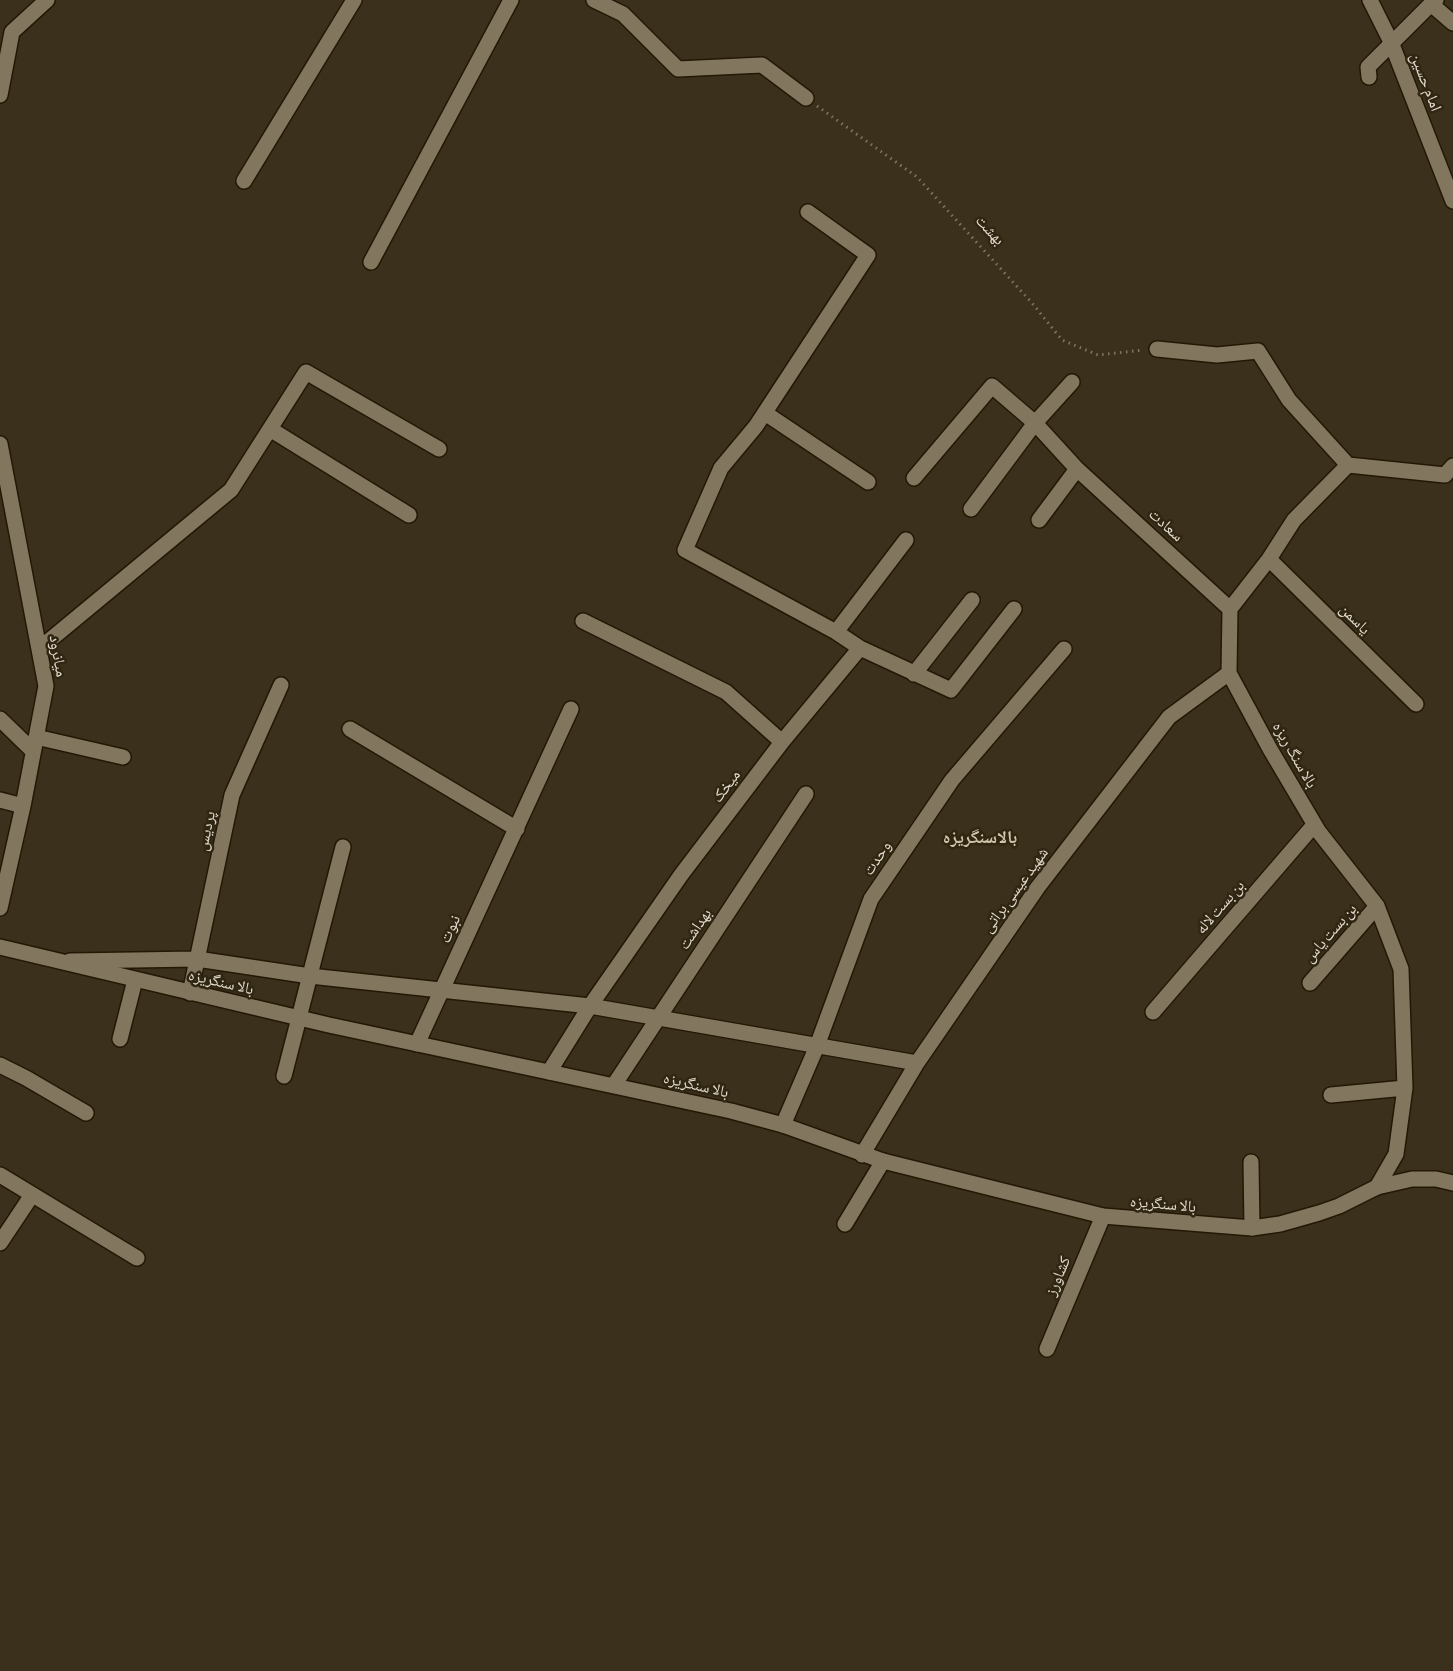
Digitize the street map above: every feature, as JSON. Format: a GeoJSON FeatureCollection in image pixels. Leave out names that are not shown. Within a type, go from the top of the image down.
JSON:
{"type":"FeatureCollection","features":[{"type":"Feature","properties":{"kind":"street"},"geometry":{"type":"LineString","coordinates":[[0,95],[12,32],[47,0]]}},
{"type":"Feature","properties":{"kind":"street"},"geometry":{"type":"LineString","coordinates":[[244,181],[354,0]]}},
{"type":"Feature","properties":{"kind":"street"},"geometry":{"type":"LineString","coordinates":[[371,262],[512,0]]}},
{"type":"Feature","properties":{"kind":"street"},"geometry":{"type":"LineString","coordinates":[[594,0],[623,14],[678,69],[762,64],[806,98]]}},
{"type":"Feature","properties":{"kind":"street","name":"امام حسین"},"geometry":{"type":"LineString","coordinates":[[1370,0],[1391,42],[1453,201]]}},
{"type":"Feature","properties":{"kind":"street"},"geometry":{"type":"LineString","coordinates":[[1369,77],[1367,68],[1434,2],[1453,23]]}},
{"type":"Feature","properties":{"kind":"street"},"geometry":{"type":"LineString","coordinates":[[808,212],[868,255],[765,413],[721,468],[685,550],[836,632],[860,648],[951,690],[1014,609]]}},
{"type":"Feature","properties":{"kind":"street"},"geometry":{"type":"LineString","coordinates":[[1157,349],[1217,355],[1258,351],[1289,400],[1348,465],[1445,475],[1453,466]]}},
{"type":"Feature","properties":{"kind":"street"},"geometry":{"type":"LineString","coordinates":[[39,649],[231,490],[306,372],[439,449]]}},
{"type":"Feature","properties":{"kind":"street"},"geometry":{"type":"LineString","coordinates":[[971,509],[1035,423],[1072,382]]}},
{"type":"Feature","properties":{"kind":"street","name":"سعادت"},"geometry":{"type":"LineString","coordinates":[[914,478],[992,386],[1035,423],[1077,469],[1230,609]]}},
{"type":"Feature","properties":{"kind":"street"},"geometry":{"type":"LineString","coordinates":[[765,413],[868,482]]}},
{"type":"Feature","properties":{"kind":"street"},"geometry":{"type":"LineString","coordinates":[[270,429],[409,515]]}},
{"type":"Feature","properties":{"kind":"street","name":"میانرود"},"geometry":{"type":"LineString","coordinates":[[0,444],[6,506],[46,686],[23,806],[0,908]]}},
{"type":"Feature","properties":{"kind":"street"},"geometry":{"type":"LineString","coordinates":[[1230,609],[1269,559],[1294,519],[1348,465]]}},
{"type":"Feature","properties":{"kind":"street"},"geometry":{"type":"LineString","coordinates":[[1039,520],[1077,469]]}},
{"type":"Feature","properties":{"kind":"street"},"geometry":{"type":"LineString","coordinates":[[836,632],[906,540]]}},
{"type":"Feature","properties":{"kind":"street","name":"یاسمن"},"geometry":{"type":"LineString","coordinates":[[1269,559],[1416,704]]}},
{"type":"Feature","properties":{"kind":"street"},"geometry":{"type":"LineString","coordinates":[[914,674],[972,600]]}},
{"type":"Feature","properties":{"kind":"street","name":"بالا سنگ ریزه"},"geometry":{"type":"LineString","coordinates":[[1230,609],[1229,673],[1314,825],[1377,906],[1401,969],[1405,1088],[1395,1154],[1377,1187]]}},
{"type":"Feature","properties":{"kind":"street"},"geometry":{"type":"LineString","coordinates":[[583,621],[726,692],[782,742]]}},
{"type":"Feature","properties":{"kind":"street","name":"میخک"},"geometry":{"type":"LineString","coordinates":[[549,1072],[590,1006],[681,875],[782,742],[860,648]]}},
{"type":"Feature","properties":{"kind":"street","name":"وحدت"},"geometry":{"type":"LineString","coordinates":[[783,1125],[817,1046],[871,899],[952,780],[1064,648]]}},
{"type":"Feature","properties":{"kind":"street","name":"شهید عیسی براتی"},"geometry":{"type":"LineString","coordinates":[[862,1155],[917,1064],[1038,887],[1169,717],[1229,673]]}},
{"type":"Feature","properties":{"kind":"street","name":"پردیس"},"geometry":{"type":"LineString","coordinates":[[190,993],[232,795],[282,685]]}},
{"type":"Feature","properties":{"kind":"street","name":"نبوت"},"geometry":{"type":"LineString","coordinates":[[417,1044],[571,709]]}},
{"type":"Feature","properties":{"kind":"street"},"geometry":{"type":"LineString","coordinates":[[0,719],[35,744],[123,757]]}},
{"type":"Feature","properties":{"kind":"street"},"geometry":{"type":"LineString","coordinates":[[350,729],[517,829]]}},
{"type":"Feature","properties":{"kind":"street","name":"بهداشت"},"geometry":{"type":"LineString","coordinates":[[614,1085],[806,794]]}},
{"type":"Feature","properties":{"kind":"street"},"geometry":{"type":"LineString","coordinates":[[0,800],[23,806]]}},
{"type":"Feature","properties":{"kind":"street","name":"بن بست لاله"},"geometry":{"type":"LineString","coordinates":[[1153,1012],[1314,825]]}},
{"type":"Feature","properties":{"kind":"street"},"geometry":{"type":"LineString","coordinates":[[285,1076],[343,847]]}},
{"type":"Feature","properties":{"kind":"street","name":"بن بست یاس"},"geometry":{"type":"LineString","coordinates":[[1310,983],[1377,906]]}},
{"type":"Feature","properties":{"kind":"street","name":"بالا سنگریزه"},"geometry":{"type":"LineString","coordinates":[[0,947],[299,1018],[614,1085],[783,1125],[883,1161],[1103,1216],[1252,1228],[1280,1224],[1319,1213],[1340,1206],[1377,1187],[1412,1179],[1436,1179],[1453,1183]]}},
{"type":"Feature","properties":{"kind":"street"},"geometry":{"type":"LineString","coordinates":[[63,962],[197,958],[310,976],[590,1006],[917,1064]]}},
{"type":"Feature","properties":{"kind":"street"},"geometry":{"type":"LineString","coordinates":[[120,1039],[135,980]]}},
{"type":"Feature","properties":{"kind":"street"},"geometry":{"type":"LineString","coordinates":[[0,1065],[86,1113]]}},
{"type":"Feature","properties":{"kind":"street"},"geometry":{"type":"LineString","coordinates":[[1331,1095],[1405,1088]]}},
{"type":"Feature","properties":{"kind":"street"},"geometry":{"type":"LineString","coordinates":[[845,1224],[883,1161]]}},
{"type":"Feature","properties":{"kind":"street"},"geometry":{"type":"LineString","coordinates":[[1251,1162],[1252,1228]]}},
{"type":"Feature","properties":{"kind":"street"},"geometry":{"type":"LineString","coordinates":[[0,1175],[137,1258]]}},
{"type":"Feature","properties":{"kind":"street"},"geometry":{"type":"LineString","coordinates":[[0,1243],[32,1195]]}},
{"type":"Feature","properties":{"kind":"street","name":"کشاورز"},"geometry":{"type":"LineString","coordinates":[[1047,1349],[1103,1216]]}},
{"type":"Feature","properties":{"kind":"path","name":"بهشت"},"geometry":{"type":"LineString","coordinates":[[806,98],[917,177],[1032,303],[1062,340],[1098,355],[1157,349]]}},
{"type":"Feature","properties":{"kind":"district","name":"بالاسنگریزه"},"geometry":{"type":"Point","coordinates":[980,837]}}]}
